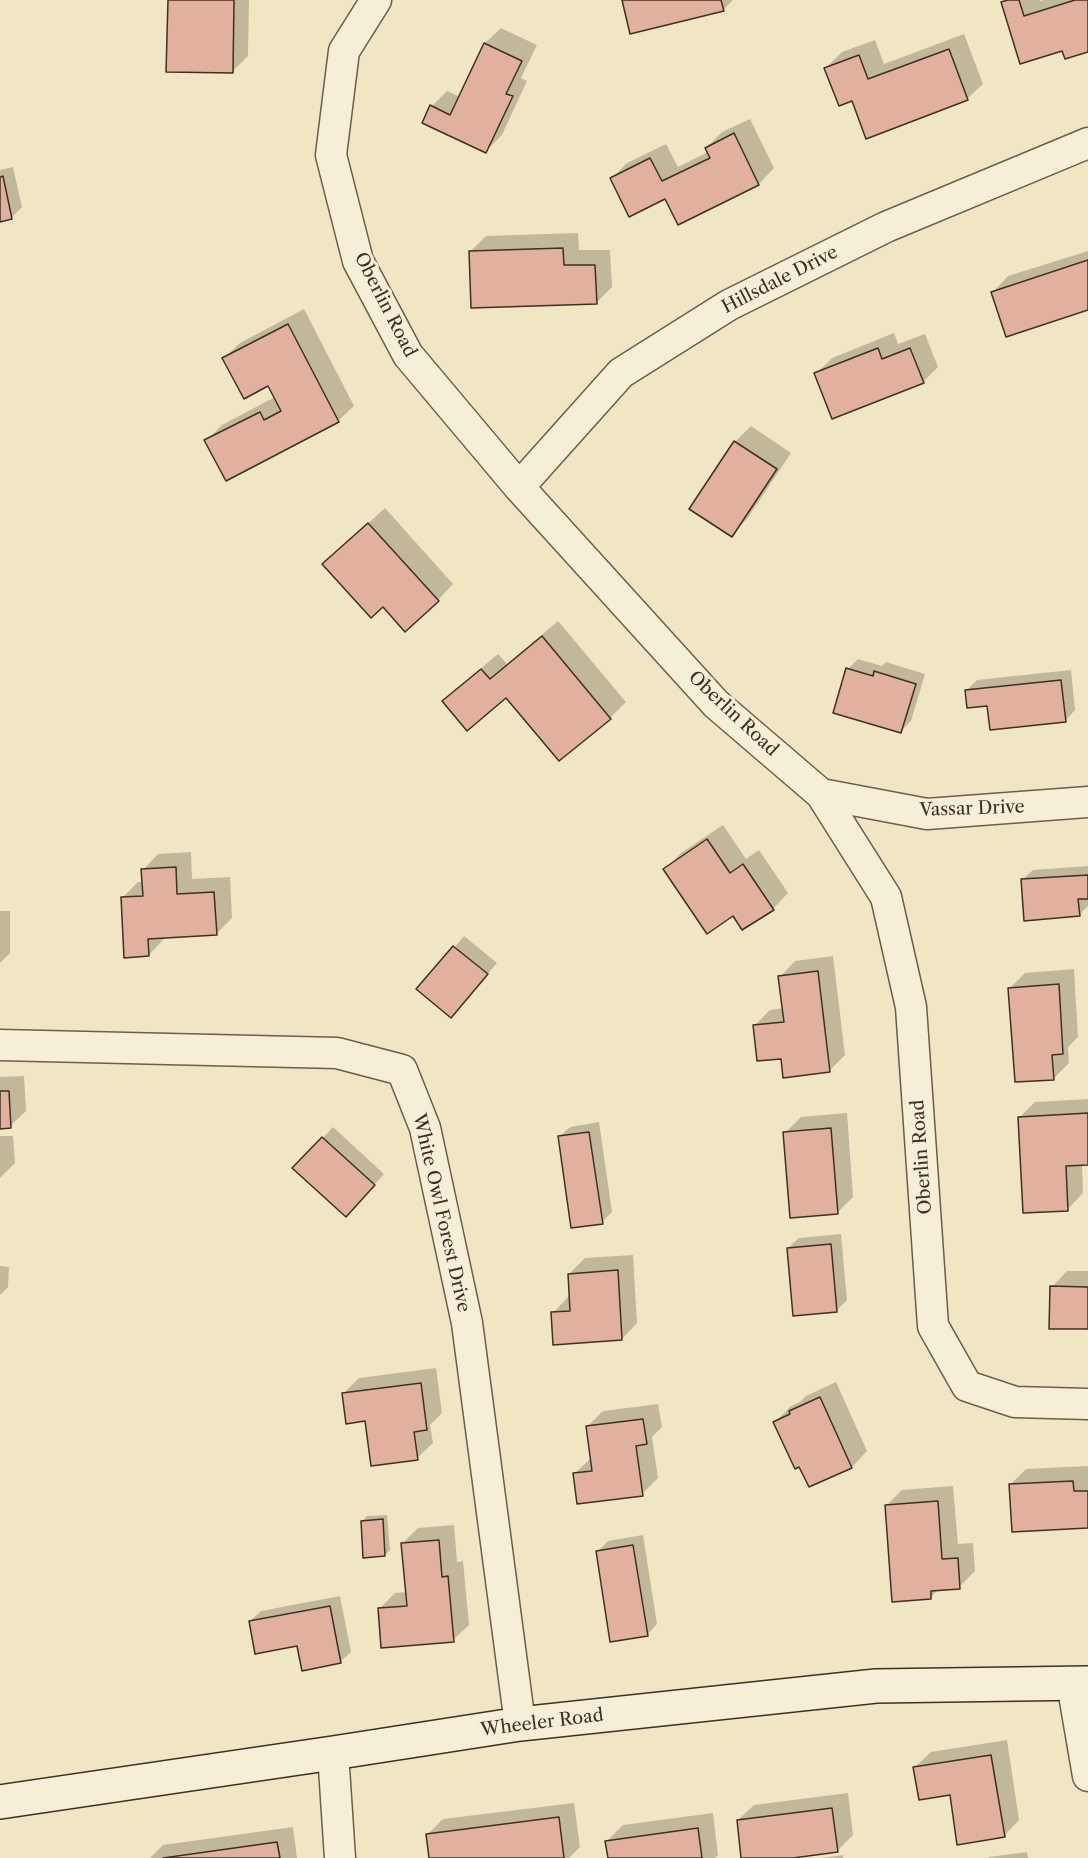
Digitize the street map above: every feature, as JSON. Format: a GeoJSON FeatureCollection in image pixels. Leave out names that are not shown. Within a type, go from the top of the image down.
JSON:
{"type":"FeatureCollection","features":[{"type":"Feature","properties":{"kind":"street","name":"Oberlin Road"},"geometry":{"type":"LineString","coordinates":[[376,0],[344,51],[331,155],[358,261],[408,355],[519,487],[716,704],[820,794],[886,897],[911,1007],[933,1326],[967,1386],[1015,1402],[1088,1404]]}},
{"type":"Feature","properties":{"kind":"street","name":"Hillsdale Drive"},"geometry":{"type":"LineString","coordinates":[[519,487],[621,373],[729,305],[886,227],[1088,143]]}},
{"type":"Feature","properties":{"kind":"street","name":"Vassar Drive"},"geometry":{"type":"LineString","coordinates":[[820,794],[927,814],[1088,802]]}},
{"type":"Feature","properties":{"kind":"street","name":"White Owl Forest Drive"},"geometry":{"type":"LineString","coordinates":[[0,1045],[337,1053],[402,1071],[425,1128],[467,1323],[520,1724]]}},
{"type":"Feature","properties":{"kind":"street","name":"Wheeler Road"},"geometry":{"type":"LineString","coordinates":[[0,1802],[333,1754],[520,1724],[876,1686],[1080,1683]]}},
{"type":"Feature","properties":{"kind":"street"},"geometry":{"type":"LineString","coordinates":[[1080,1683],[1088,1776]]}},
{"type":"Feature","properties":{"kind":"street"},"geometry":{"type":"LineString","coordinates":[[333,1754],[340,1858]]}},
{"type":"Feature","properties":{"kind":"building"},"geometry":{"type":"Polygon","coordinates":[[[168,0],[234,0],[233,73],[166,72],[168,0]]]}},
{"type":"Feature","properties":{"kind":"building"},"geometry":{"type":"Polygon","coordinates":[[[622,0],[721,0],[724,11],[630,34],[622,0]]]}},
{"type":"Feature","properties":{"kind":"building"},"geometry":{"type":"Polygon","coordinates":[[[1019,0],[1024,16],[1075,0],[1088,0],[1088,52],[1065,59],[1062,51],[1020,64],[1001,2],[1019,0]]]}},
{"type":"Feature","properties":{"kind":"building"},"geometry":{"type":"Polygon","coordinates":[[[484,43],[522,61],[506,94],[513,96],[486,153],[422,123],[430,105],[450,115],[484,43]]]}},
{"type":"Feature","properties":{"kind":"building"},"geometry":{"type":"Polygon","coordinates":[[[949,49],[968,100],[866,139],[852,101],[839,106],[824,68],[859,55],[868,79],[949,49]]]}},
{"type":"Feature","properties":{"kind":"building"},"geometry":{"type":"Polygon","coordinates":[[[734,133],[759,185],[678,225],[665,199],[629,217],[610,178],[650,158],[662,181],[710,158],[705,148],[734,133]]]}},
{"type":"Feature","properties":{"kind":"building"},"geometry":{"type":"Polygon","coordinates":[[[3,176],[12,219],[0,222],[0,177],[3,176]]]}},
{"type":"Feature","properties":{"kind":"building"},"geometry":{"type":"Polygon","coordinates":[[[563,248],[564,265],[595,265],[597,304],[471,308],[469,251],[563,248]]]}},
{"type":"Feature","properties":{"kind":"building"},"geometry":{"type":"Polygon","coordinates":[[[1088,260],[1088,310],[1006,337],[991,292],[1088,260]]]}},
{"type":"Feature","properties":{"kind":"building"},"geometry":{"type":"Polygon","coordinates":[[[288,324],[339,422],[226,481],[204,440],[260,412],[264,420],[281,411],[268,386],[244,399],[222,358],[288,324]]]}},
{"type":"Feature","properties":{"kind":"building"},"geometry":{"type":"Polygon","coordinates":[[[878,348],[882,359],[910,348],[924,383],[832,419],[814,373],[878,348]]]}},
{"type":"Feature","properties":{"kind":"building"},"geometry":{"type":"Polygon","coordinates":[[[734,441],[777,469],[732,537],[689,509],[734,441]]]}},
{"type":"Feature","properties":{"kind":"building"},"geometry":{"type":"Polygon","coordinates":[[[368,523],[439,601],[405,632],[383,607],[371,618],[322,564],[368,523]]]}},
{"type":"Feature","properties":{"kind":"building"},"geometry":{"type":"Polygon","coordinates":[[[542,636],[611,719],[559,761],[506,698],[467,731],[442,701],[481,669],[490,679],[542,636]]]}},
{"type":"Feature","properties":{"kind":"building"},"geometry":{"type":"Polygon","coordinates":[[[846,668],[873,676],[874,671],[916,684],[901,733],[833,713],[846,668]]]}},
{"type":"Feature","properties":{"kind":"building"},"geometry":{"type":"Polygon","coordinates":[[[1061,680],[1066,722],[990,730],[987,706],[967,708],[965,690],[1061,680]]]}},
{"type":"Feature","properties":{"kind":"building"},"geometry":{"type":"Polygon","coordinates":[[[707,839],[730,873],[743,864],[774,910],[742,930],[733,916],[707,934],[663,869],[707,839]]]}},
{"type":"Feature","properties":{"kind":"building"},"geometry":{"type":"Polygon","coordinates":[[[176,867],[177,894],[214,892],[217,935],[148,939],[149,956],[124,958],[121,897],[143,896],[141,869],[176,867]]]}},
{"type":"Feature","properties":{"kind":"building"},"geometry":{"type":"Polygon","coordinates":[[[1088,875],[1088,899],[1078,899],[1080,916],[1024,921],[1021,879],[1088,875]]]}},
{"type":"Feature","properties":{"kind":"building"},"geometry":{"type":"Polygon","coordinates":[[[453,946],[488,974],[451,1018],[416,989],[453,946]]]}},
{"type":"Feature","properties":{"kind":"building"},"geometry":{"type":"Polygon","coordinates":[[[818,971],[830,1072],[783,1078],[781,1059],[757,1061],[753,1025],[784,1022],[778,976],[818,971]]]}},
{"type":"Feature","properties":{"kind":"building"},"geometry":{"type":"Polygon","coordinates":[[[1059,984],[1063,1054],[1052,1055],[1054,1080],[1015,1082],[1008,988],[1059,984]]]}},
{"type":"Feature","properties":{"kind":"building"},"geometry":{"type":"Polygon","coordinates":[[[0,1091],[9,1091],[11,1128],[0,1129],[0,1091]]]}},
{"type":"Feature","properties":{"kind":"building"},"geometry":{"type":"Polygon","coordinates":[[[1088,1113],[1088,1165],[1066,1166],[1068,1211],[1023,1213],[1018,1117],[1088,1113]]]}},
{"type":"Feature","properties":{"kind":"building"},"geometry":{"type":"Polygon","coordinates":[[[831,1128],[838,1214],[790,1218],[783,1132],[831,1128]]]}},
{"type":"Feature","properties":{"kind":"building"},"geometry":{"type":"Polygon","coordinates":[[[589,1132],[603,1224],[571,1228],[558,1136],[589,1132]]]}},
{"type":"Feature","properties":{"kind":"building"},"geometry":{"type":"Polygon","coordinates":[[[322,1137],[375,1185],[346,1217],[292,1168],[322,1137]]]}},
{"type":"Feature","properties":{"kind":"building"},"geometry":{"type":"Polygon","coordinates":[[[831,1244],[837,1312],[793,1316],[787,1248],[831,1244]]]}},
{"type":"Feature","properties":{"kind":"building"},"geometry":{"type":"Polygon","coordinates":[[[618,1270],[622,1340],[553,1345],[551,1312],[570,1311],[568,1274],[618,1270]]]}},
{"type":"Feature","properties":{"kind":"building"},"geometry":{"type":"Polygon","coordinates":[[[1050,1286],[1088,1287],[1088,1329],[1049,1329],[1050,1286]]]}},
{"type":"Feature","properties":{"kind":"building"},"geometry":{"type":"Polygon","coordinates":[[[421,1383],[427,1430],[414,1432],[418,1460],[371,1466],[365,1421],[346,1424],[342,1393],[421,1383]]]}},
{"type":"Feature","properties":{"kind":"building"},"geometry":{"type":"Polygon","coordinates":[[[820,1397],[852,1468],[809,1487],[799,1467],[795,1469],[773,1422],[790,1414],[789,1411],[820,1397]]]}},
{"type":"Feature","properties":{"kind":"building"},"geometry":{"type":"Polygon","coordinates":[[[643,1419],[647,1444],[636,1446],[643,1496],[577,1504],[573,1473],[592,1471],[586,1426],[643,1419]]]}},
{"type":"Feature","properties":{"kind":"building"},"geometry":{"type":"Polygon","coordinates":[[[1073,1481],[1074,1491],[1088,1491],[1088,1528],[1012,1532],[1009,1484],[1073,1481]]]}},
{"type":"Feature","properties":{"kind":"building"},"geometry":{"type":"Polygon","coordinates":[[[938,1501],[942,1559],[958,1558],[960,1589],[931,1591],[931,1599],[892,1602],[885,1505],[938,1501]]]}},
{"type":"Feature","properties":{"kind":"building"},"geometry":{"type":"Polygon","coordinates":[[[383,1519],[385,1556],[363,1558],[361,1521],[383,1519]]]}},
{"type":"Feature","properties":{"kind":"building"},"geometry":{"type":"Polygon","coordinates":[[[439,1540],[442,1577],[448,1576],[454,1642],[381,1648],[378,1608],[407,1606],[401,1543],[439,1540]]]}},
{"type":"Feature","properties":{"kind":"building"},"geometry":{"type":"Polygon","coordinates":[[[633,1545],[648,1636],[610,1642],[596,1551],[633,1545]]]}},
{"type":"Feature","properties":{"kind":"building"},"geometry":{"type":"Polygon","coordinates":[[[330,1606],[341,1663],[302,1671],[297,1646],[255,1654],[249,1621],[330,1606]]]}},
{"type":"Feature","properties":{"kind":"building"},"geometry":{"type":"Polygon","coordinates":[[[991,1755],[1005,1837],[957,1845],[950,1795],[919,1800],[913,1767],[991,1755]]]}},
{"type":"Feature","properties":{"kind":"building"},"geometry":{"type":"Polygon","coordinates":[[[832,1808],[838,1852],[793,1858],[741,1858],[737,1820],[832,1808]]]}},
{"type":"Feature","properties":{"kind":"building"},"geometry":{"type":"Polygon","coordinates":[[[559,1817],[564,1858],[429,1858],[426,1834],[559,1817]]]}},
{"type":"Feature","properties":{"kind":"building"},"geometry":{"type":"Polygon","coordinates":[[[698,1828],[702,1858],[608,1858],[605,1841],[698,1828]]]}},
{"type":"Feature","properties":{"kind":"building"},"geometry":{"type":"Polygon","coordinates":[[[277,1842],[280,1858],[163,1858],[277,1842]]]}}]}
